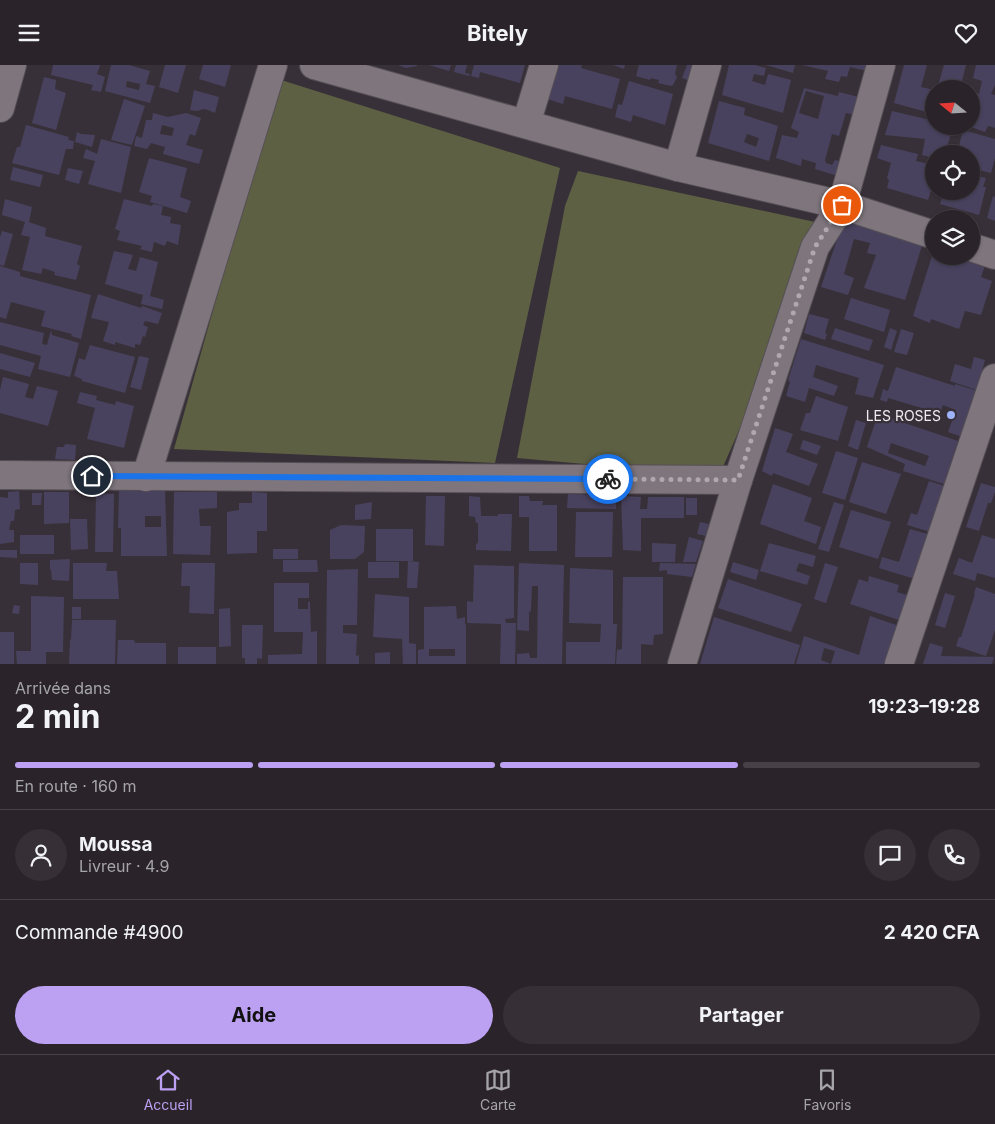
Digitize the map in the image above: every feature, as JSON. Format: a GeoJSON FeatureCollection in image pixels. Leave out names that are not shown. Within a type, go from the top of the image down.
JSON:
{"type":"FeatureCollection","features":[{"type":"Feature","properties":{"kind":"street"},"geometry":{"type":"LineString","coordinates":[[0,108],[12,65]]}},
{"type":"Feature","properties":{"kind":"street"},"geometry":{"type":"LineString","coordinates":[[146,477],[273,65]]}},
{"type":"Feature","properties":{"kind":"street"},"geometry":{"type":"LineString","coordinates":[[314,65],[369,72],[526,124],[678,167],[842,205],[925,232]]}},
{"type":"Feature","properties":{"kind":"street"},"geometry":{"type":"LineString","coordinates":[[526,124],[544,65]]}},
{"type":"Feature","properties":{"kind":"street"},"geometry":{"type":"LineString","coordinates":[[678,167],[707,65]]}},
{"type":"Feature","properties":{"kind":"street"},"geometry":{"type":"LineString","coordinates":[[682,664],[738,480],[815,247],[842,205],[881,65]]}},
{"type":"Feature","properties":{"kind":"street"},"geometry":{"type":"LineString","coordinates":[[980,250],[995,255]]}},
{"type":"Feature","properties":{"kind":"street"},"geometry":{"type":"LineString","coordinates":[[899,664],[995,378]]}},
{"type":"Feature","properties":{"kind":"street"},"geometry":{"type":"LineString","coordinates":[[0,475],[738,480]]}},
{"type":"Feature","properties":{"kind":"green space"},"geometry":{"type":"Polygon","coordinates":[[[278,79],[560,168],[495,463],[174,449],[278,79]]]}},
{"type":"Feature","properties":{"kind":"green space"},"geometry":{"type":"Polygon","coordinates":[[[578,171],[829,225],[719,476],[517,458],[565,206],[578,171]]]}},
{"type":"Feature","properties":{"kind":"building"},"geometry":{"type":"Polygon","coordinates":[[[53,65],[100,65],[97,74],[105,77],[101,92],[91,90],[93,85],[51,75],[53,65]]]}},
{"type":"Feature","properties":{"kind":"building"},"geometry":{"type":"Polygon","coordinates":[[[111,65],[129,65],[150,71],[146,84],[155,86],[150,103],[105,91],[111,65]],[[127,81],[126,87],[139,90],[140,84],[127,81]]]}},
{"type":"Feature","properties":{"kind":"building"},"geometry":{"type":"Polygon","coordinates":[[[165,65],[186,65],[178,93],[159,87],[165,65]]]}},
{"type":"Feature","properties":{"kind":"building"},"geometry":{"type":"Polygon","coordinates":[[[203,65],[231,65],[225,87],[199,79],[203,65]]]}},
{"type":"Feature","properties":{"kind":"building"},"geometry":{"type":"Polygon","coordinates":[[[398,65],[417,65],[417,66],[406,68],[398,65]]]}},
{"type":"Feature","properties":{"kind":"building"},"geometry":{"type":"Polygon","coordinates":[[[429,65],[451,65],[449,71],[429,65]]]}},
{"type":"Feature","properties":{"kind":"building"},"geometry":{"type":"Polygon","coordinates":[[[456,65],[467,65],[465,73],[470,74],[469,76],[454,72],[456,65]]]}},
{"type":"Feature","properties":{"kind":"building"},"geometry":{"type":"Polygon","coordinates":[[[474,65],[525,65],[520,83],[480,72],[479,78],[471,76],[474,65]]]}},
{"type":"Feature","properties":{"kind":"building"},"geometry":{"type":"Polygon","coordinates":[[[556,65],[582,65],[581,68],[620,79],[612,109],[565,96],[563,104],[547,99],[556,65]]]}},
{"type":"Feature","properties":{"kind":"building"},"geometry":{"type":"Polygon","coordinates":[[[613,65],[625,65],[624,69],[613,65]]]}},
{"type":"Feature","properties":{"kind":"building"},"geometry":{"type":"Polygon","coordinates":[[[639,65],[677,65],[675,74],[677,77],[671,86],[658,83],[659,80],[651,78],[650,80],[636,76],[639,65]]]}},
{"type":"Feature","properties":{"kind":"building"},"geometry":{"type":"Polygon","coordinates":[[[687,65],[696,65],[691,81],[682,78],[687,65]]]}},
{"type":"Feature","properties":{"kind":"building"},"geometry":{"type":"Polygon","coordinates":[[[729,65],[755,65],[766,68],[764,76],[754,74],[752,81],[765,85],[768,74],[791,80],[783,113],[722,95],[729,65]]]}},
{"type":"Feature","properties":{"kind":"building"},"geometry":{"type":"Polygon","coordinates":[[[766,65],[795,65],[793,73],[766,65]]]}},
{"type":"Feature","properties":{"kind":"building"},"geometry":{"type":"Polygon","coordinates":[[[802,65],[869,65],[867,71],[850,67],[847,77],[841,76],[839,82],[825,79],[828,71],[802,65]]]}},
{"type":"Feature","properties":{"kind":"building"},"geometry":{"type":"Polygon","coordinates":[[[904,65],[927,65],[921,87],[925,88],[925,112],[894,103],[904,65]]]}},
{"type":"Feature","properties":{"kind":"building"},"geometry":{"type":"Polygon","coordinates":[[[944,65],[966,65],[962,80],[940,80],[944,65]]]}},
{"type":"Feature","properties":{"kind":"building"},"geometry":{"type":"Polygon","coordinates":[[[976,65],[995,65],[995,85],[991,94],[995,95],[995,128],[988,126],[985,132],[980,130],[980,90],[982,81],[973,78],[976,65]]]}},
{"type":"Feature","properties":{"kind":"building"},"geometry":{"type":"Polygon","coordinates":[[[44,77],[56,80],[55,89],[66,93],[56,130],[32,123],[44,77]]]}},
{"type":"Feature","properties":{"kind":"building"},"geometry":{"type":"Polygon","coordinates":[[[629,81],[673,94],[665,125],[633,115],[631,122],[615,117],[618,104],[622,105],[629,81]]]}},
{"type":"Feature","properties":{"kind":"building"},"geometry":{"type":"Polygon","coordinates":[[[804,88],[838,96],[839,92],[859,97],[855,115],[846,113],[839,136],[832,134],[825,160],[826,163],[832,165],[835,160],[843,162],[838,176],[815,169],[816,163],[802,159],[801,166],[776,158],[782,135],[797,138],[799,132],[791,128],[804,88]],[[806,91],[799,113],[818,119],[824,96],[806,91]]]}},
{"type":"Feature","properties":{"kind":"building"},"geometry":{"type":"Polygon","coordinates":[[[194,90],[219,97],[215,113],[205,109],[190,110],[194,90]]]}},
{"type":"Feature","properties":{"kind":"building"},"geometry":{"type":"Polygon","coordinates":[[[124,99],[145,106],[132,145],[111,140],[124,99]]]}},
{"type":"Feature","properties":{"kind":"building"},"geometry":{"type":"Polygon","coordinates":[[[719,101],[745,108],[744,115],[778,126],[769,161],[708,143],[719,101]],[[747,134],[744,142],[756,147],[759,138],[747,134]]]}},
{"type":"Feature","properties":{"kind":"building"},"geometry":{"type":"Polygon","coordinates":[[[892,111],[925,119],[925,135],[950,135],[948,145],[925,145],[925,156],[922,155],[925,139],[885,135],[892,111]]]}},
{"type":"Feature","properties":{"kind":"building"},"geometry":{"type":"Polygon","coordinates":[[[153,113],[168,117],[186,113],[201,118],[195,136],[190,134],[186,145],[203,150],[199,164],[163,154],[165,147],[151,143],[147,149],[134,146],[136,136],[142,138],[146,120],[152,120],[153,113]],[[162,125],[160,134],[172,136],[174,128],[162,125]]]}},
{"type":"Feature","properties":{"kind":"building"},"geometry":{"type":"Polygon","coordinates":[[[26,125],[69,137],[68,140],[74,141],[73,149],[66,149],[59,175],[12,163],[17,147],[20,147],[26,125]]]}},
{"type":"Feature","properties":{"kind":"building"},"geometry":{"type":"Polygon","coordinates":[[[77,132],[95,135],[92,147],[75,142],[77,132]]]}},
{"type":"Feature","properties":{"kind":"building"},"geometry":{"type":"Polygon","coordinates":[[[962,135],[980,135],[995,139],[995,158],[991,173],[980,170],[980,145],[959,145],[962,135]]]}},
{"type":"Feature","properties":{"kind":"building"},"geometry":{"type":"Polygon","coordinates":[[[101,139],[131,147],[121,193],[88,184],[95,161],[83,158],[86,149],[97,154],[101,139]]]}},
{"type":"Feature","properties":{"kind":"building"},"geometry":{"type":"Polygon","coordinates":[[[881,145],[918,154],[916,161],[925,163],[925,199],[887,188],[889,180],[887,178],[891,163],[877,158],[881,145]]]}},
{"type":"Feature","properties":{"kind":"building"},"geometry":{"type":"Polygon","coordinates":[[[149,158],[187,168],[180,197],[191,201],[187,213],[150,202],[152,196],[139,192],[149,158]]]}},
{"type":"Feature","properties":{"kind":"building"},"geometry":{"type":"Polygon","coordinates":[[[13,167],[43,175],[40,187],[10,180],[13,167]]]}},
{"type":"Feature","properties":{"kind":"building"},"geometry":{"type":"Polygon","coordinates":[[[68,168],[83,171],[79,184],[65,180],[68,168]]]}},
{"type":"Feature","properties":{"kind":"building"},"geometry":{"type":"Polygon","coordinates":[[[980,176],[986,178],[983,187],[986,187],[980,211],[961,210],[940,204],[941,200],[980,200],[980,176]]]}},
{"type":"Feature","properties":{"kind":"building"},"geometry":{"type":"Polygon","coordinates":[[[993,196],[995,197],[995,221],[987,218],[993,196]]]}},
{"type":"Feature","properties":{"kind":"building"},"geometry":{"type":"Polygon","coordinates":[[[5,199],[32,207],[29,222],[46,228],[45,236],[82,246],[77,264],[80,266],[76,280],[54,275],[55,272],[43,268],[41,274],[22,270],[30,237],[21,235],[25,222],[2,215],[5,199]]]}},
{"type":"Feature","properties":{"kind":"building"},"geometry":{"type":"Polygon","coordinates":[[[124,199],[152,206],[153,204],[163,206],[161,215],[171,217],[170,223],[181,225],[178,245],[167,241],[165,246],[154,242],[152,252],[140,249],[142,246],[117,240],[120,231],[115,229],[124,199]]]}},
{"type":"Feature","properties":{"kind":"building"},"geometry":{"type":"Polygon","coordinates":[[[846,213],[925,236],[905,300],[864,288],[876,255],[867,253],[870,243],[854,239],[844,274],[854,278],[848,295],[821,287],[846,213]]]}},
{"type":"Feature","properties":{"kind":"building"},"geometry":{"type":"Polygon","coordinates":[[[2,231],[13,234],[4,266],[0,265],[0,237],[2,231]]]}},
{"type":"Feature","properties":{"kind":"building"},"geometry":{"type":"Polygon","coordinates":[[[114,251],[133,255],[128,269],[136,271],[140,257],[158,262],[150,296],[164,300],[162,309],[141,304],[143,295],[105,284],[114,251]]]}},
{"type":"Feature","properties":{"kind":"building"},"geometry":{"type":"Polygon","coordinates":[[[980,257],[988,257],[981,277],[992,281],[981,315],[965,311],[959,329],[931,319],[930,323],[913,316],[929,265],[980,265],[980,257]]]}},
{"type":"Feature","properties":{"kind":"building"},"geometry":{"type":"Polygon","coordinates":[[[0,266],[20,272],[20,276],[91,295],[81,339],[71,336],[72,334],[41,326],[45,311],[11,302],[6,319],[0,317],[0,266]]]}},
{"type":"Feature","properties":{"kind":"building"},"geometry":{"type":"Polygon","coordinates":[[[98,294],[162,313],[158,324],[145,321],[143,325],[148,327],[145,337],[143,336],[140,345],[135,344],[135,348],[115,342],[115,345],[103,341],[109,322],[91,318],[98,294]]]}},
{"type":"Feature","properties":{"kind":"building"},"geometry":{"type":"Polygon","coordinates":[[[851,298],[890,310],[884,332],[844,319],[851,298]]]}},
{"type":"Feature","properties":{"kind":"building"},"geometry":{"type":"Polygon","coordinates":[[[809,314],[829,319],[825,340],[804,333],[809,314]]]}},
{"type":"Feature","properties":{"kind":"building"},"geometry":{"type":"Polygon","coordinates":[[[0,322],[44,333],[42,344],[47,345],[51,330],[52,335],[79,343],[70,377],[38,369],[41,356],[0,345],[0,322]]]}},
{"type":"Feature","properties":{"kind":"building"},"geometry":{"type":"Polygon","coordinates":[[[835,328],[873,340],[869,351],[831,339],[835,328]]]}},
{"type":"Feature","properties":{"kind":"building"},"geometry":{"type":"Polygon","coordinates":[[[890,328],[897,331],[891,350],[884,347],[890,328]]]}},
{"type":"Feature","properties":{"kind":"building"},"geometry":{"type":"Polygon","coordinates":[[[901,329],[914,333],[907,355],[894,352],[901,329]]]}},
{"type":"Feature","properties":{"kind":"building"},"geometry":{"type":"Polygon","coordinates":[[[801,339],[884,365],[873,398],[855,394],[859,378],[816,365],[813,377],[838,386],[834,396],[809,388],[805,402],[786,396],[790,382],[788,380],[801,339]]]}},
{"type":"Feature","properties":{"kind":"building"},"geometry":{"type":"Polygon","coordinates":[[[90,345],[135,357],[125,393],[82,381],[82,379],[74,376],[79,358],[85,360],[90,345]]]}},
{"type":"Feature","properties":{"kind":"building"},"geometry":{"type":"Polygon","coordinates":[[[0,353],[35,363],[30,377],[0,369],[0,353]]]}},
{"type":"Feature","properties":{"kind":"building"},"geometry":{"type":"Polygon","coordinates":[[[139,356],[149,358],[141,390],[130,387],[139,356]]]}},
{"type":"Feature","properties":{"kind":"building"},"geometry":{"type":"Polygon","coordinates":[[[974,357],[985,360],[977,390],[950,381],[955,364],[971,369],[974,357]]]}},
{"type":"Feature","properties":{"kind":"building"},"geometry":{"type":"Polygon","coordinates":[[[896,367],[955,386],[955,384],[978,391],[965,438],[948,432],[956,410],[943,405],[937,423],[923,418],[925,409],[888,398],[887,402],[880,400],[883,389],[888,391],[896,367]]]}},
{"type":"Feature","properties":{"kind":"building"},"geometry":{"type":"Polygon","coordinates":[[[3,377],[29,384],[25,397],[33,399],[37,386],[58,391],[48,426],[0,413],[0,390],[3,377]]]}},
{"type":"Feature","properties":{"kind":"building"},"geometry":{"type":"Polygon","coordinates":[[[80,392],[97,396],[96,400],[115,405],[116,401],[134,406],[124,448],[87,439],[95,408],[77,403],[80,392]]]}},
{"type":"Feature","properties":{"kind":"building"},"geometry":{"type":"Polygon","coordinates":[[[816,396],[848,407],[838,441],[800,430],[806,413],[810,413],[816,396]]]}},
{"type":"Feature","properties":{"kind":"building"},"geometry":{"type":"Polygon","coordinates":[[[878,414],[958,441],[944,484],[903,471],[905,464],[867,447],[878,414]],[[891,443],[888,453],[925,466],[929,456],[891,443]]]}},
{"type":"Feature","properties":{"kind":"building"},"geometry":{"type":"Polygon","coordinates":[[[856,420],[866,423],[858,450],[848,446],[856,420]]]}},
{"type":"Feature","properties":{"kind":"building"},"geometry":{"type":"Polygon","coordinates":[[[775,428],[793,434],[786,452],[818,464],[809,486],[773,473],[772,476],[762,471],[775,428]]]}},
{"type":"Feature","properties":{"kind":"building"},"geometry":{"type":"Polygon","coordinates":[[[803,440],[821,446],[817,455],[800,449],[803,440]]]}},
{"type":"Feature","properties":{"kind":"building"},"geometry":{"type":"Polygon","coordinates":[[[65,444],[76,445],[75,460],[55,459],[57,447],[64,447],[65,444]]]}},
{"type":"Feature","properties":{"kind":"building"},"geometry":{"type":"Polygon","coordinates":[[[836,451],[858,458],[845,500],[822,493],[836,451]]]}},
{"type":"Feature","properties":{"kind":"building"},"geometry":{"type":"Polygon","coordinates":[[[862,462],[901,474],[886,514],[849,502],[862,462]]]}},
{"type":"Feature","properties":{"kind":"building"},"geometry":{"type":"Polygon","coordinates":[[[929,481],[948,487],[934,533],[907,525],[911,513],[917,515],[929,481]]]}},
{"type":"Feature","properties":{"kind":"building"},"geometry":{"type":"Polygon","coordinates":[[[981,483],[995,487],[995,492],[991,503],[988,503],[979,531],[966,527],[981,483]]]}},
{"type":"Feature","properties":{"kind":"building"},"geometry":{"type":"Polygon","coordinates":[[[773,484],[812,498],[804,521],[821,527],[816,544],[760,524],[773,484]]]}},
{"type":"Feature","properties":{"kind":"building"},"geometry":{"type":"Polygon","coordinates":[[[19,491],[20,509],[15,510],[14,521],[11,521],[9,530],[14,530],[14,542],[0,544],[0,497],[8,498],[8,492],[19,491]]]}},
{"type":"Feature","properties":{"kind":"building"},"geometry":{"type":"Polygon","coordinates":[[[119,491],[165,491],[167,556],[121,556],[121,528],[118,528],[119,491]],[[145,516],[145,527],[161,527],[161,516],[145,516]]]}},
{"type":"Feature","properties":{"kind":"building"},"geometry":{"type":"Polygon","coordinates":[[[44,492],[69,492],[69,523],[44,524],[44,492]]]}},
{"type":"Feature","properties":{"kind":"building"},"geometry":{"type":"Polygon","coordinates":[[[174,492],[217,492],[217,508],[199,509],[200,526],[211,526],[210,555],[173,554],[174,492]]]}},
{"type":"Feature","properties":{"kind":"building"},"geometry":{"type":"Polygon","coordinates":[[[252,492],[267,493],[267,531],[257,531],[257,553],[227,554],[227,512],[239,510],[239,503],[252,503],[252,492]]]}},
{"type":"Feature","properties":{"kind":"building"},"geometry":{"type":"Polygon","coordinates":[[[32,493],[42,493],[41,505],[32,505],[32,493]]]}},
{"type":"Feature","properties":{"kind":"building"},"geometry":{"type":"Polygon","coordinates":[[[96,493],[114,494],[113,552],[95,552],[96,493]]]}},
{"type":"Feature","properties":{"kind":"building"},"geometry":{"type":"Polygon","coordinates":[[[568,494],[616,495],[616,509],[567,508],[568,494]]]}},
{"type":"Feature","properties":{"kind":"building"},"geometry":{"type":"Polygon","coordinates":[[[426,496],[445,496],[444,546],[425,545],[426,496]]]}},
{"type":"Feature","properties":{"kind":"building"},"geometry":{"type":"Polygon","coordinates":[[[469,496],[480,497],[481,516],[512,514],[511,551],[476,550],[478,523],[476,523],[475,517],[469,516],[469,496]]]}},
{"type":"Feature","properties":{"kind":"building"},"geometry":{"type":"Polygon","coordinates":[[[519,496],[529,496],[530,501],[543,501],[542,505],[557,505],[557,551],[529,551],[529,517],[519,517],[519,496]]]}},
{"type":"Feature","properties":{"kind":"building"},"geometry":{"type":"Polygon","coordinates":[[[621,496],[641,497],[640,509],[647,509],[648,497],[684,497],[684,518],[641,518],[641,551],[623,550],[621,496]]]}},
{"type":"Feature","properties":{"kind":"building"},"geometry":{"type":"Polygon","coordinates":[[[686,498],[697,498],[697,515],[686,515],[686,498]]]}},
{"type":"Feature","properties":{"kind":"building"},"geometry":{"type":"Polygon","coordinates":[[[372,502],[371,519],[355,520],[355,505],[372,502]]]}},
{"type":"Feature","properties":{"kind":"building"},"geometry":{"type":"Polygon","coordinates":[[[834,502],[844,505],[829,552],[818,549],[834,502]]]}},
{"type":"Feature","properties":{"kind":"building"},"geometry":{"type":"Polygon","coordinates":[[[851,510],[891,522],[878,559],[839,547],[851,510]]]}},
{"type":"Feature","properties":{"kind":"building"},"geometry":{"type":"Polygon","coordinates":[[[576,512],[613,512],[612,557],[575,557],[576,512]]]}},
{"type":"Feature","properties":{"kind":"building"},"geometry":{"type":"Polygon","coordinates":[[[70,519],[87,519],[88,549],[71,550],[70,519]]]}},
{"type":"Feature","properties":{"kind":"building"},"geometry":{"type":"Polygon","coordinates":[[[700,522],[709,524],[706,536],[697,534],[700,522]]]}},
{"type":"Feature","properties":{"kind":"building"},"geometry":{"type":"Polygon","coordinates":[[[341,525],[365,526],[364,552],[355,559],[330,559],[330,530],[341,525]]]}},
{"type":"Feature","properties":{"kind":"building"},"geometry":{"type":"Polygon","coordinates":[[[376,529],[413,529],[413,561],[376,561],[376,529]]]}},
{"type":"Feature","properties":{"kind":"building"},"geometry":{"type":"Polygon","coordinates":[[[910,529],[931,535],[915,579],[879,568],[882,557],[899,562],[910,529]]]}},
{"type":"Feature","properties":{"kind":"building"},"geometry":{"type":"Polygon","coordinates":[[[20,535],[54,535],[54,554],[20,554],[20,535]]]}},
{"type":"Feature","properties":{"kind":"building"},"geometry":{"type":"Polygon","coordinates":[[[982,535],[995,539],[995,578],[977,573],[975,581],[953,574],[959,558],[972,563],[982,535]]]}},
{"type":"Feature","properties":{"kind":"building"},"geometry":{"type":"Polygon","coordinates":[[[689,537],[703,541],[696,562],[683,562],[689,537]]]}},
{"type":"Feature","properties":{"kind":"building"},"geometry":{"type":"Polygon","coordinates":[[[652,543],[676,544],[675,562],[652,562],[652,543]]]}},
{"type":"Feature","properties":{"kind":"building"},"geometry":{"type":"Polygon","coordinates":[[[769,543],[816,556],[813,567],[799,563],[796,571],[810,576],[807,585],[760,571],[769,543]]]}},
{"type":"Feature","properties":{"kind":"building"},"geometry":{"type":"Polygon","coordinates":[[[273,549],[298,549],[298,559],[273,559],[273,549]]]}},
{"type":"Feature","properties":{"kind":"building"},"geometry":{"type":"Polygon","coordinates":[[[0,550],[17,550],[17,558],[0,557],[0,550]]]}},
{"type":"Feature","properties":{"kind":"building"},"geometry":{"type":"Polygon","coordinates":[[[70,559],[69,581],[52,580],[50,560],[70,559]]]}},
{"type":"Feature","properties":{"kind":"building"},"geometry":{"type":"Polygon","coordinates":[[[283,560],[317,560],[318,572],[283,572],[283,560]]]}},
{"type":"Feature","properties":{"kind":"building"},"geometry":{"type":"Polygon","coordinates":[[[408,561],[419,562],[417,588],[407,588],[408,561]]]}},
{"type":"Feature","properties":{"kind":"building"},"geometry":{"type":"Polygon","coordinates":[[[368,562],[399,562],[399,578],[368,578],[368,562]]]}},
{"type":"Feature","properties":{"kind":"building"},"geometry":{"type":"Polygon","coordinates":[[[733,562],[759,570],[756,580],[730,572],[733,562]]]}},
{"type":"Feature","properties":{"kind":"building"},"geometry":{"type":"Polygon","coordinates":[[[20,563],[38,563],[38,585],[20,584],[20,563]]]}},
{"type":"Feature","properties":{"kind":"building"},"geometry":{"type":"Polygon","coordinates":[[[73,563],[107,563],[106,571],[117,571],[119,599],[73,599],[73,563]]]}},
{"type":"Feature","properties":{"kind":"building"},"geometry":{"type":"Polygon","coordinates":[[[182,563],[215,563],[214,614],[189,613],[190,586],[181,586],[182,563]]]}},
{"type":"Feature","properties":{"kind":"building"},"geometry":{"type":"Polygon","coordinates":[[[519,563],[564,565],[562,664],[517,664],[517,654],[529,653],[530,658],[537,658],[538,586],[532,586],[529,631],[517,630],[519,563]]]}},
{"type":"Feature","properties":{"kind":"building"},"geometry":{"type":"Polygon","coordinates":[[[660,563],[696,564],[692,577],[667,574],[667,570],[659,571],[660,563]]]}},
{"type":"Feature","properties":{"kind":"building"},"geometry":{"type":"Polygon","coordinates":[[[825,563],[838,567],[826,603],[814,599],[825,563]]]}},
{"type":"Feature","properties":{"kind":"building"},"geometry":{"type":"Polygon","coordinates":[[[474,565],[514,566],[514,618],[505,619],[506,623],[516,623],[515,664],[500,664],[501,624],[467,623],[467,601],[473,602],[474,565]]]}},
{"type":"Feature","properties":{"kind":"building"},"geometry":{"type":"Polygon","coordinates":[[[570,568],[613,570],[613,624],[617,624],[615,664],[566,664],[566,642],[600,642],[601,624],[569,623],[570,568]]]}},
{"type":"Feature","properties":{"kind":"building"},"geometry":{"type":"Polygon","coordinates":[[[358,569],[357,625],[343,625],[343,633],[357,634],[356,656],[359,655],[359,664],[326,664],[327,570],[358,569]]]}},
{"type":"Feature","properties":{"kind":"building"},"geometry":{"type":"Polygon","coordinates":[[[869,576],[899,585],[897,592],[910,596],[902,621],[850,604],[859,579],[868,582],[869,576]]]}},
{"type":"Feature","properties":{"kind":"building"},"geometry":{"type":"Polygon","coordinates":[[[623,577],[663,577],[663,634],[654,635],[653,645],[641,644],[641,664],[616,664],[617,650],[622,649],[623,577]]]}},
{"type":"Feature","properties":{"kind":"building"},"geometry":{"type":"Polygon","coordinates":[[[728,579],[802,604],[791,632],[718,608],[728,579]]]}},
{"type":"Feature","properties":{"kind":"building"},"geometry":{"type":"Polygon","coordinates":[[[274,583],[309,583],[309,598],[298,598],[298,609],[308,609],[308,602],[310,602],[311,632],[317,631],[317,664],[268,664],[268,655],[302,654],[303,632],[274,632],[274,583]]]}},
{"type":"Feature","properties":{"kind":"building"},"geometry":{"type":"Polygon","coordinates":[[[976,587],[995,594],[995,630],[986,656],[956,646],[959,637],[961,637],[976,587]]]}},
{"type":"Feature","properties":{"kind":"building"},"geometry":{"type":"Polygon","coordinates":[[[945,593],[955,596],[945,628],[935,625],[945,593]]]}},
{"type":"Feature","properties":{"kind":"building"},"geometry":{"type":"Polygon","coordinates":[[[375,594],[409,597],[409,643],[416,644],[416,664],[403,664],[402,639],[373,637],[375,594]]]}},
{"type":"Feature","properties":{"kind":"building"},"geometry":{"type":"Polygon","coordinates":[[[31,596],[64,597],[63,652],[46,652],[46,664],[17,664],[16,651],[31,651],[31,596]]]}},
{"type":"Feature","properties":{"kind":"building"},"geometry":{"type":"Polygon","coordinates":[[[14,605],[20,606],[19,614],[12,613],[14,605]]]}},
{"type":"Feature","properties":{"kind":"building"},"geometry":{"type":"Polygon","coordinates":[[[456,606],[457,619],[465,617],[466,664],[418,664],[418,650],[424,649],[424,607],[456,606]],[[429,649],[429,656],[455,656],[455,649],[429,649]]]}},
{"type":"Feature","properties":{"kind":"building"},"geometry":{"type":"Polygon","coordinates":[[[72,607],[81,607],[81,619],[72,619],[72,607]]]}},
{"type":"Feature","properties":{"kind":"building"},"geometry":{"type":"Polygon","coordinates":[[[230,608],[231,646],[219,647],[219,609],[230,608]]]}},
{"type":"Feature","properties":{"kind":"building"},"geometry":{"type":"Polygon","coordinates":[[[870,616],[905,628],[894,664],[796,664],[804,636],[859,655],[870,616]],[[824,648],[821,660],[831,664],[835,651],[824,648]]]}},
{"type":"Feature","properties":{"kind":"building"},"geometry":{"type":"Polygon","coordinates":[[[714,617],[800,645],[794,664],[700,664],[714,617]]]}},
{"type":"Feature","properties":{"kind":"building"},"geometry":{"type":"Polygon","coordinates":[[[72,620],[116,620],[115,664],[69,664],[72,620]]]}},
{"type":"Feature","properties":{"kind":"building"},"geometry":{"type":"Polygon","coordinates":[[[242,625],[263,625],[262,659],[257,658],[257,664],[245,664],[245,658],[242,658],[242,625]]]}},
{"type":"Feature","properties":{"kind":"building"},"geometry":{"type":"Polygon","coordinates":[[[0,632],[14,632],[14,664],[0,664],[0,632]]]}},
{"type":"Feature","properties":{"kind":"building"},"geometry":{"type":"Polygon","coordinates":[[[118,640],[134,640],[135,643],[166,643],[166,664],[117,664],[118,640]]]}},
{"type":"Feature","properties":{"kind":"building"},"geometry":{"type":"Polygon","coordinates":[[[930,643],[943,647],[941,656],[994,657],[992,664],[923,664],[930,643]]]}},
{"type":"Feature","properties":{"kind":"building"},"geometry":{"type":"Polygon","coordinates":[[[178,647],[216,647],[216,664],[178,664],[178,647]]]}},
{"type":"Feature","properties":{"kind":"building"},"geometry":{"type":"Polygon","coordinates":[[[390,652],[390,664],[375,664],[375,653],[390,652]]]}},
{"type":"Feature","properties":{"kind":"way so far"},"geometry":{"type":"LineString","coordinates":[[608,479],[738,480],[815,247],[842,205]]}},
{"type":"Feature","properties":{"kind":"place","name":"LES ROSES"},"geometry":{"type":"Point","coordinates":[951,415]}},
{"type":"Feature","properties":{"kind":"route"},"geometry":{"type":"LineString","coordinates":[[92,476],[608,479]]}}]}
